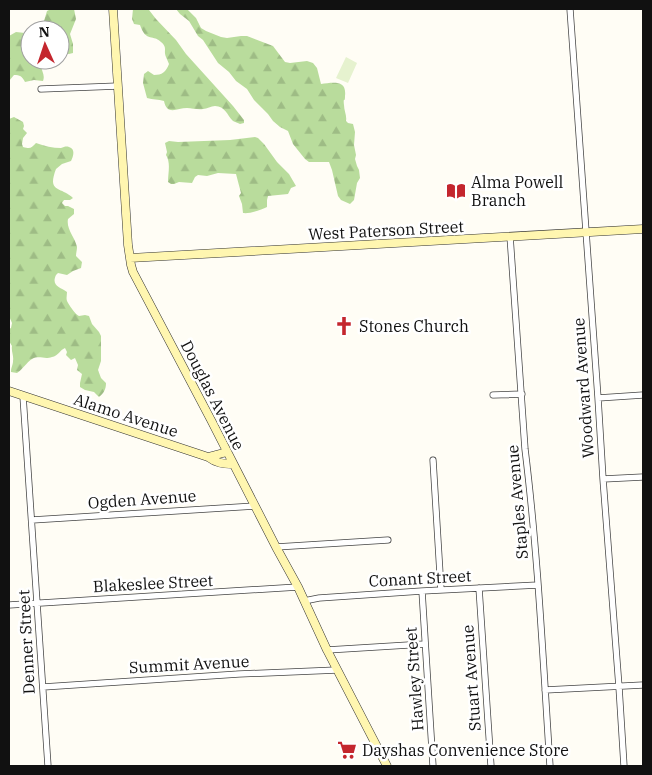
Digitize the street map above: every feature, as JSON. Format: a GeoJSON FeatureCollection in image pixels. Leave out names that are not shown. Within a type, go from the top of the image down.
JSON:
{"type":"FeatureCollection","features":[{"type":"Feature","properties":{"kind":"main road","name":"Douglas Avenue"},"geometry":{"type":"LineString","coordinates":[[113,9],[125,212],[133,272],[298,588],[386,766]]}},
{"type":"Feature","properties":{"kind":"main road","name":"West Paterson Street"},"geometry":{"type":"LineString","coordinates":[[130,258],[643,229]]}},
{"type":"Feature","properties":{"kind":"main road","name":"Alamo Avenue"},"geometry":{"type":"LineString","coordinates":[[9,392],[208,457],[220,463],[233,464]]}},
{"type":"Feature","properties":{"kind":"main road"},"geometry":{"type":"LineString","coordinates":[[208,457],[227,452]]}},
{"type":"Feature","properties":{"kind":"street","name":"Woodward Avenue"},"geometry":{"type":"LineString","coordinates":[[570,9],[624,766]]}},
{"type":"Feature","properties":{"kind":"street"},"geometry":{"type":"LineString","coordinates":[[41,89],[118,86]]}},
{"type":"Feature","properties":{"kind":"street","name":"Staples Avenue"},"geometry":{"type":"LineString","coordinates":[[510,236],[525,449],[538,585],[550,766]]}},
{"type":"Feature","properties":{"kind":"street"},"geometry":{"type":"LineString","coordinates":[[494,395],[522,394]]}},
{"type":"Feature","properties":{"kind":"street"},"geometry":{"type":"LineString","coordinates":[[598,398],[643,395]]}},
{"type":"Feature","properties":{"kind":"street","name":"Denner Street"},"geometry":{"type":"LineString","coordinates":[[23,396],[48,766]]}},
{"type":"Feature","properties":{"kind":"street"},"geometry":{"type":"LineString","coordinates":[[433,460],[441,590]]}},
{"type":"Feature","properties":{"kind":"street"},"geometry":{"type":"LineString","coordinates":[[603,479],[643,477]]}},
{"type":"Feature","properties":{"kind":"street","name":"Ogden Avenue"},"geometry":{"type":"LineString","coordinates":[[32,520],[255,506]]}},
{"type":"Feature","properties":{"kind":"street"},"geometry":{"type":"LineString","coordinates":[[276,547],[388,540]]}},
{"type":"Feature","properties":{"kind":"street","name":"Conant Street"},"geometry":{"type":"LineString","coordinates":[[304,600],[422,590],[538,585]]}},
{"type":"Feature","properties":{"kind":"street","name":"Blakeslee Street"},"geometry":{"type":"LineString","coordinates":[[9,605],[298,588]]}},
{"type":"Feature","properties":{"kind":"street","name":"Stuart Avenue"},"geometry":{"type":"LineString","coordinates":[[479,588],[491,766]]}},
{"type":"Feature","properties":{"kind":"street","name":"Hawley Street"},"geometry":{"type":"LineString","coordinates":[[422,590],[433,766]]}},
{"type":"Feature","properties":{"kind":"street"},"geometry":{"type":"LineString","coordinates":[[327,650],[425,644]]}},
{"type":"Feature","properties":{"kind":"street","name":"Summit Avenue"},"geometry":{"type":"LineString","coordinates":[[43,687],[239,674],[337,670]]}},
{"type":"Feature","properties":{"kind":"street"},"geometry":{"type":"LineString","coordinates":[[545,690],[643,685]]}},
{"type":"Feature","properties":{"kind":"green space"},"geometry":{"type":"Polygon","coordinates":[[[51,9],[74,9],[76,19],[70,34],[70,20],[44,20],[47,11],[51,9]]]}},
{"type":"Feature","properties":{"kind":"green space"},"geometry":{"type":"Polygon","coordinates":[[[133,9],[149,10],[233,106],[244,120],[244,123],[240,124],[233,121],[224,109],[218,106],[206,109],[187,108],[170,110],[165,106],[164,101],[147,98],[143,83],[144,74],[148,71],[154,75],[161,74],[169,64],[163,44],[147,36],[142,31],[140,25],[134,24],[132,19],[133,9]]]}},
{"type":"Feature","properties":{"kind":"green space"},"geometry":{"type":"Polygon","coordinates":[[[176,9],[187,9],[196,18],[201,28],[221,37],[247,36],[273,46],[285,62],[307,61],[313,63],[317,68],[321,84],[338,83],[344,87],[346,121],[353,124],[355,132],[355,159],[360,178],[357,183],[354,200],[350,204],[341,200],[338,196],[329,162],[309,162],[305,159],[293,144],[288,131],[273,121],[254,100],[247,89],[218,63],[189,21],[176,9]]]}},
{"type":"Feature","properties":{"kind":"green space"},"geometry":{"type":"Polygon","coordinates":[[[16,32],[20,32],[20,70],[42,70],[43,81],[25,82],[21,76],[14,75],[9,81],[9,36],[16,32]]]}},
{"type":"Feature","properties":{"kind":"green space"},"geometry":{"type":"Polygon","coordinates":[[[70,34],[73,44],[73,53],[70,54],[70,34]]]}},
{"type":"Feature","properties":{"kind":"green space"},"geometry":{"type":"Polygon","coordinates":[[[346,57],[357,63],[348,83],[336,78],[346,57]]]}},
{"type":"Feature","properties":{"kind":"green space"},"geometry":{"type":"Polygon","coordinates":[[[14,117],[23,122],[23,129],[27,133],[23,138],[23,147],[31,148],[36,143],[55,148],[68,147],[73,151],[71,161],[62,164],[56,169],[53,182],[56,188],[73,198],[64,200],[62,203],[74,209],[74,214],[68,219],[69,230],[77,247],[76,256],[82,262],[81,268],[67,275],[58,273],[55,284],[67,292],[67,301],[79,316],[89,316],[92,324],[101,336],[101,361],[98,370],[101,378],[106,383],[106,387],[99,397],[94,392],[80,387],[82,374],[77,370],[78,365],[75,358],[71,360],[66,355],[65,348],[54,356],[32,359],[17,373],[11,372],[13,359],[12,346],[9,341],[9,329],[12,323],[9,316],[9,119],[14,117]]]}},
{"type":"Feature","properties":{"kind":"green space"},"geometry":{"type":"Polygon","coordinates":[[[255,137],[264,144],[277,162],[289,174],[296,186],[291,188],[288,194],[268,196],[267,207],[255,212],[243,213],[239,196],[241,193],[236,174],[198,175],[192,183],[179,182],[171,184],[168,182],[169,165],[165,143],[169,141],[230,140],[255,137]]]}},
{"type":"Feature","properties":{"kind":"place","name":"Alma Powell Branch"},"geometry":{"type":"Point","coordinates":[456,191]}},
{"type":"Feature","properties":{"kind":"place","name":"Stones Church"},"geometry":{"type":"Point","coordinates":[344,326]}},
{"type":"Feature","properties":{"kind":"place","name":"Dayshas Convenience Store"},"geometry":{"type":"Point","coordinates":[347,750]}}]}
